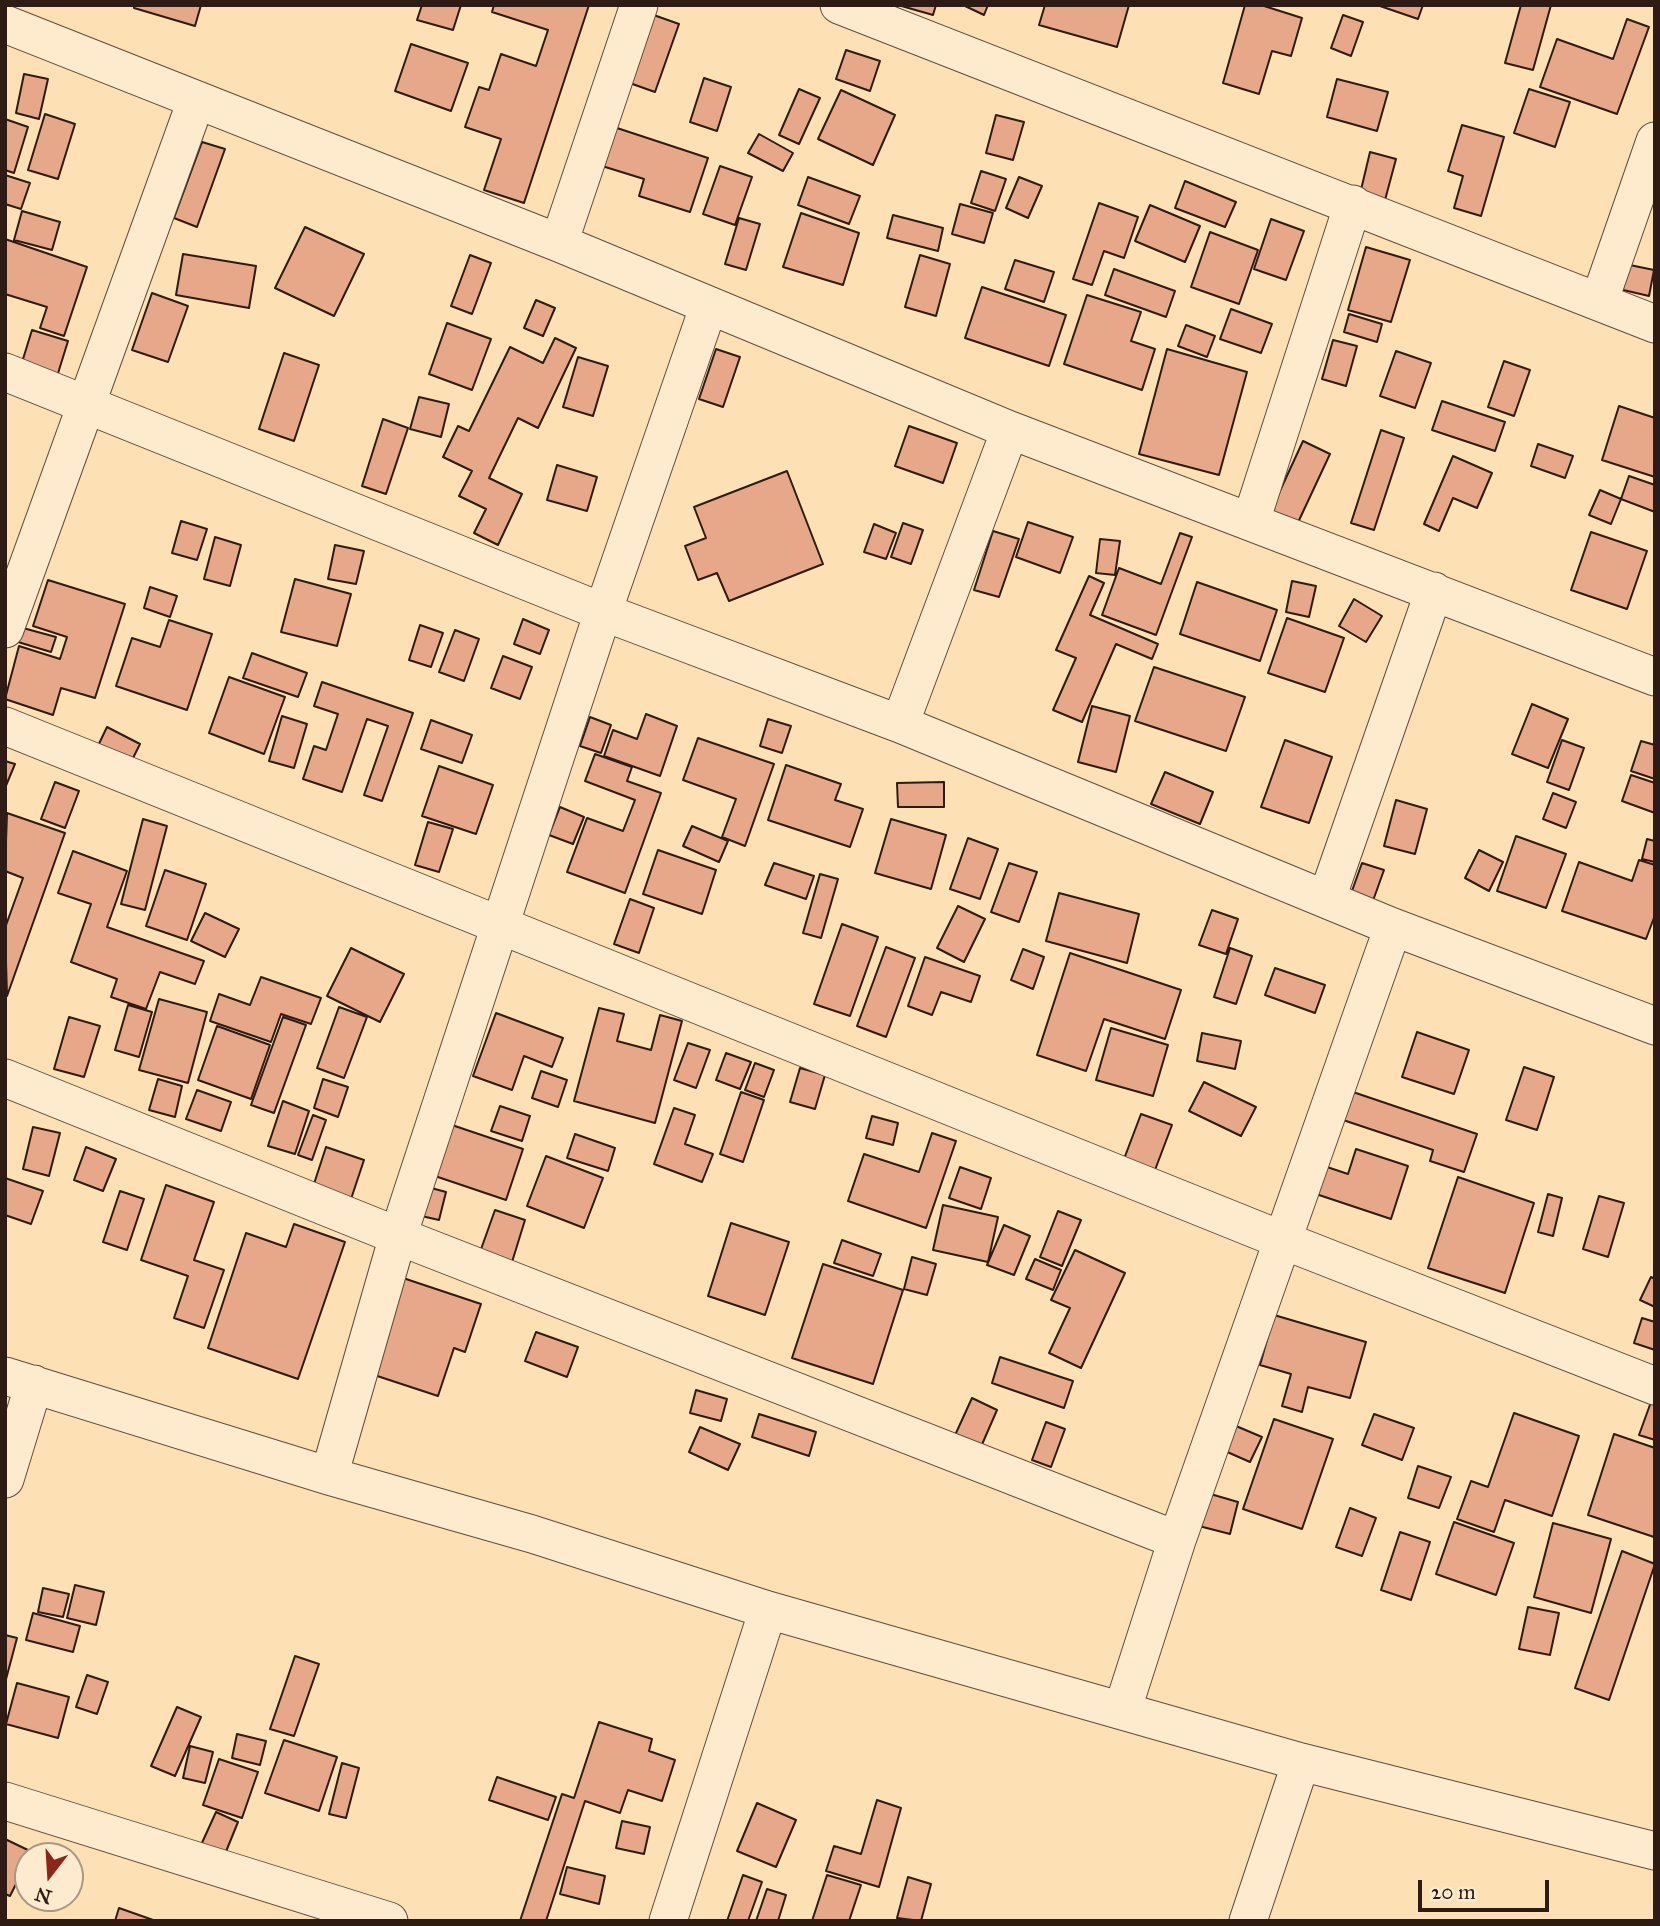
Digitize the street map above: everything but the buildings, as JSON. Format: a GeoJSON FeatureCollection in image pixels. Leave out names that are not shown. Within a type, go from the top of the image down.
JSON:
{"type":"FeatureCollection","features":[{"type":"Feature","properties":{"kind":"street"},"geometry":{"type":"LineString","coordinates":[[559,243],[639,5]]}},
{"type":"Feature","properties":{"kind":"street"},"geometry":{"type":"LineString","coordinates":[[839,5],[1655,324]]}},
{"type":"Feature","properties":{"kind":"street"},"geometry":{"type":"LineString","coordinates":[[5,24],[196,102],[559,243],[708,308],[1010,430],[1655,677]]}},
{"type":"Feature","properties":{"kind":"street"},"geometry":{"type":"LineString","coordinates":[[5,629],[196,102]]}},
{"type":"Feature","properties":{"kind":"street"},"geometry":{"type":"LineString","coordinates":[[1599,302],[1655,141]]}},
{"type":"Feature","properties":{"kind":"street"},"geometry":{"type":"LineString","coordinates":[[1251,521],[1353,204]]}},
{"type":"Feature","properties":{"kind":"street"},"geometry":{"type":"LineString","coordinates":[[329,1476],[398,1236],[603,612],[708,308]]}},
{"type":"Feature","properties":{"kind":"street"},"geometry":{"type":"LineString","coordinates":[[5,372],[603,612],[900,724],[1393,927],[1655,1026]]}},
{"type":"Feature","properties":{"kind":"street"},"geometry":{"type":"LineString","coordinates":[[900,724],[1010,430]]}},
{"type":"Feature","properties":{"kind":"street"},"geometry":{"type":"LineString","coordinates":[[1327,898],[1434,591]]}},
{"type":"Feature","properties":{"kind":"street"},"geometry":{"type":"LineString","coordinates":[[5,726],[1282,1240],[1655,1386]]}},
{"type":"Feature","properties":{"kind":"street"},"geometry":{"type":"LineString","coordinates":[[1122,1711],[1177,1540],[1393,927]]}},
{"type":"Feature","properties":{"kind":"street"},"geometry":{"type":"LineString","coordinates":[[5,1078],[398,1236],[1177,1540]]}},
{"type":"Feature","properties":{"kind":"street"},"geometry":{"type":"LineString","coordinates":[[5,1479],[20,1380],[329,1476],[532,1534],[768,1610],[1301,1762],[1655,1851]]}},
{"type":"Feature","properties":{"kind":"street"},"geometry":{"type":"LineString","coordinates":[[668,1921],[768,1610]]}},
{"type":"Feature","properties":{"kind":"street"},"geometry":{"type":"LineString","coordinates":[[1248,1921],[1301,1762]]}},
{"type":"Feature","properties":{"kind":"street"},"geometry":{"type":"LineString","coordinates":[[5,1801],[389,1921]]}}]}
